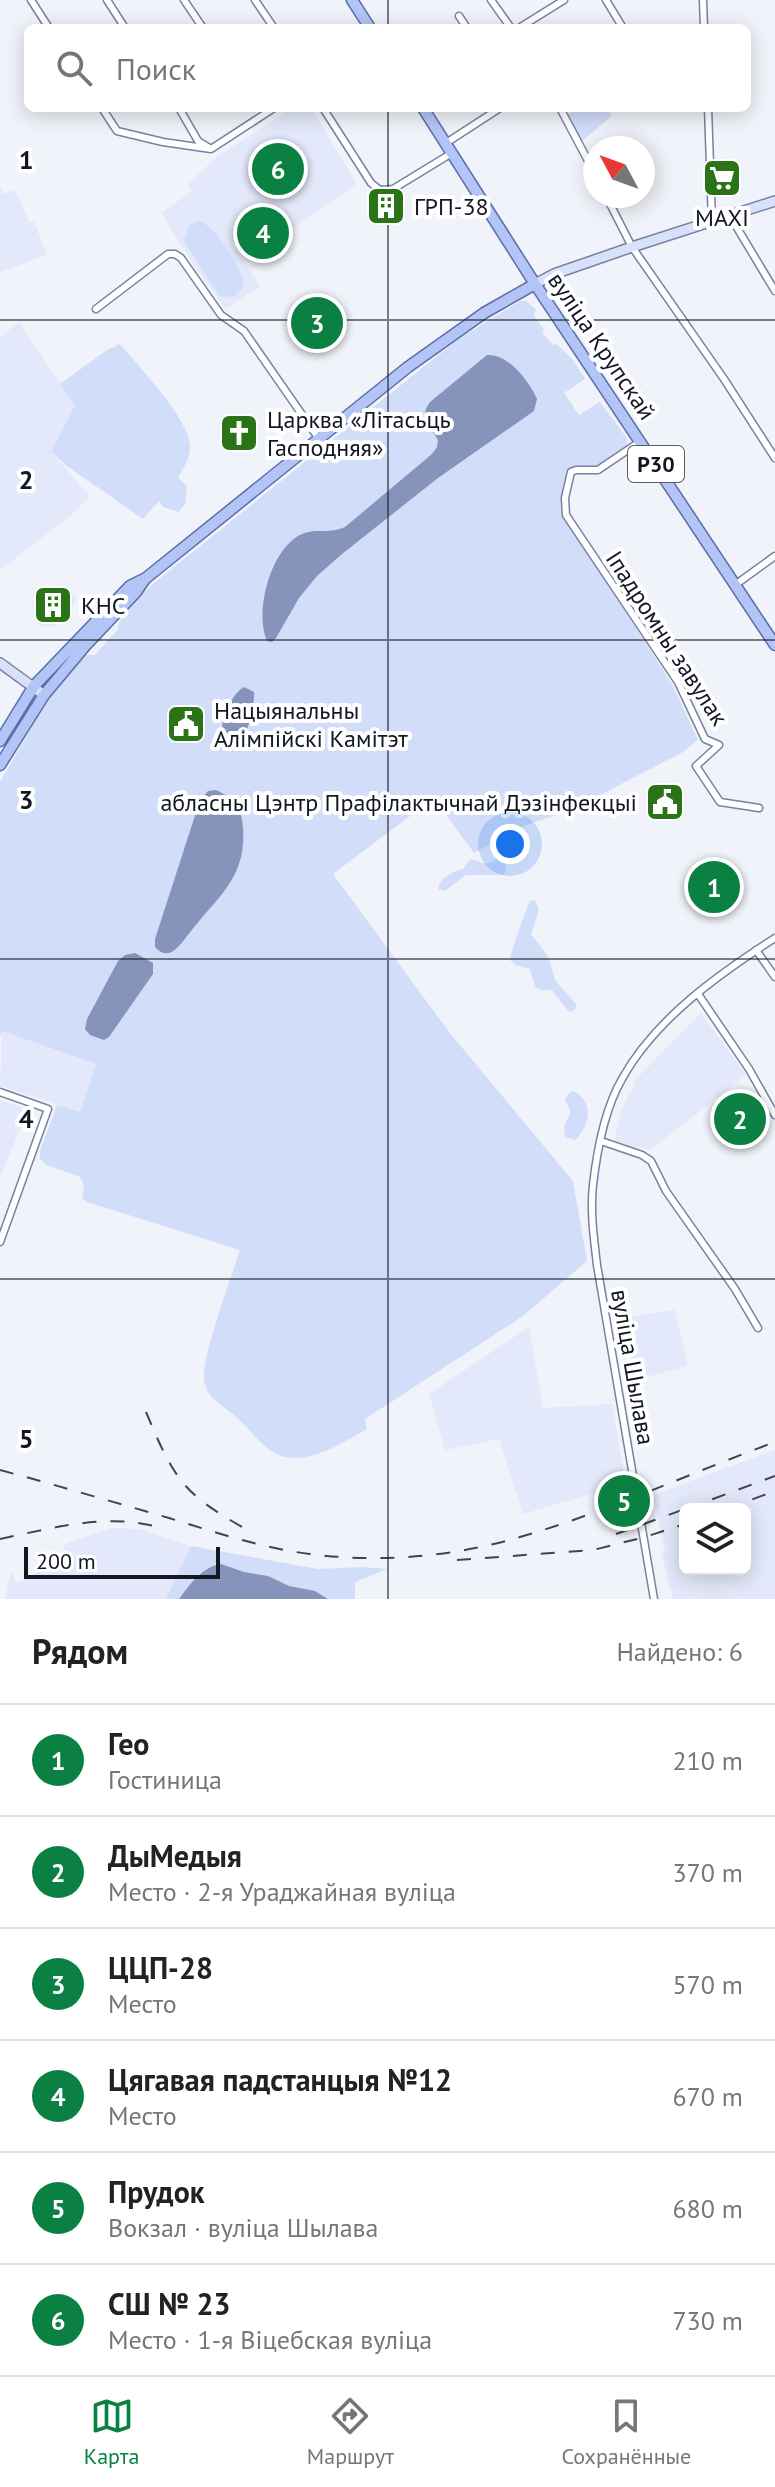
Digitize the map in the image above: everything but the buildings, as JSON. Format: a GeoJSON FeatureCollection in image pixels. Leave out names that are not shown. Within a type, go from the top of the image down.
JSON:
{"type":"FeatureCollection","features":[{"type":"Feature","properties":{"kind":"main road"},"geometry":{"type":"LineString","coordinates":[[352,0],[367,24]]}},
{"type":"Feature","properties":{"kind":"main road","name":"вуліца Крупскай"},"geometry":{"type":"LineString","coordinates":[[426,112],[535,284],[775,645]]}},
{"type":"Feature","properties":{"kind":"main road"},"geometry":{"type":"LineString","coordinates":[[0,741],[34,686],[130,586],[146,578],[408,367],[466,325],[535,284]]}},
{"type":"Feature","properties":{"kind":"main road"},"geometry":{"type":"LineString","coordinates":[[0,765],[44,695],[146,578]]}},
{"type":"Feature","properties":{"kind":"street"},"geometry":{"type":"LineString","coordinates":[[31,0],[46,24]]}},
{"type":"Feature","properties":{"kind":"street"},"geometry":{"type":"LineString","coordinates":[[107,0],[122,24]]}},
{"type":"Feature","properties":{"kind":"street"},"geometry":{"type":"LineString","coordinates":[[184,0],[200,24]]}},
{"type":"Feature","properties":{"kind":"street"},"geometry":{"type":"LineString","coordinates":[[255,0],[271,24]]}},
{"type":"Feature","properties":{"kind":"street"},"geometry":{"type":"LineString","coordinates":[[491,0],[508,24]]}},
{"type":"Feature","properties":{"kind":"street"},"geometry":{"type":"LineString","coordinates":[[525,24],[564,0]]}},
{"type":"Feature","properties":{"kind":"street"},"geometry":{"type":"LineString","coordinates":[[606,0],[621,24]]}},
{"type":"Feature","properties":{"kind":"street"},"geometry":{"type":"LineString","coordinates":[[703,0],[704,24]]}},
{"type":"Feature","properties":{"kind":"street"},"geometry":{"type":"LineString","coordinates":[[459,16],[464,24]]}},
{"type":"Feature","properties":{"kind":"street"},"geometry":{"type":"LineString","coordinates":[[105,112],[117,131],[211,149],[258,112]]}},
{"type":"Feature","properties":{"kind":"street"},"geometry":{"type":"LineString","coordinates":[[181,112],[198,141],[211,149]]}},
{"type":"Feature","properties":{"kind":"street"},"geometry":{"type":"LineString","coordinates":[[326,112],[371,183],[380,190],[393,189],[495,112]]}},
{"type":"Feature","properties":{"kind":"street"},"geometry":{"type":"LineString","coordinates":[[562,112],[583,151]]}},
{"type":"Feature","properties":{"kind":"street"},"geometry":{"type":"LineString","coordinates":[[708,112],[712,222]]}},
{"type":"Feature","properties":{"kind":"street"},"geometry":{"type":"LineString","coordinates":[[535,284],[554,274],[632,247],[775,201]]}},
{"type":"Feature","properties":{"kind":"street"},"geometry":{"type":"LineString","coordinates":[[612,208],[632,247],[775,458]]}},
{"type":"Feature","properties":{"kind":"street"},"geometry":{"type":"LineString","coordinates":[[730,216],[775,291]]}},
{"type":"Feature","properties":{"kind":"street"},"geometry":{"type":"LineString","coordinates":[[96,309],[168,254],[175,254],[221,315],[244,331],[319,439]]}},
{"type":"Feature","properties":{"kind":"street","name":"Іпадромны завулак"},"geometry":{"type":"LineString","coordinates":[[641,441],[598,470],[571,472],[565,498],[566,515],[678,682],[705,739],[719,745],[696,766],[720,802],[759,808]]}},
{"type":"Feature","properties":{"kind":"street"},"geometry":{"type":"LineString","coordinates":[[735,585],[775,556]]}},
{"type":"Feature","properties":{"kind":"street"},"geometry":{"type":"LineString","coordinates":[[0,663],[44,695]]}},
{"type":"Feature","properties":{"kind":"street","name":"вуліца Шылава"},"geometry":{"type":"LineString","coordinates":[[654,1599],[597,1265],[593,1187],[601,1141],[611,1102],[629,1067],[668,1022],[698,994],[775,938]]}},
{"type":"Feature","properties":{"kind":"street"},"geometry":{"type":"LineString","coordinates":[[756,950],[775,977]]}},
{"type":"Feature","properties":{"kind":"street"},"geometry":{"type":"LineString","coordinates":[[698,994],[749,1069],[775,1115]]}},
{"type":"Feature","properties":{"kind":"street"},"geometry":{"type":"LineString","coordinates":[[0,1092],[48,1109],[0,1242]]}},
{"type":"Feature","properties":{"kind":"street"},"geometry":{"type":"LineString","coordinates":[[601,1141],[651,1161],[666,1191],[735,1289],[758,1328]]}},
{"type":"Feature","properties":{"kind":"shaded area"},"geometry":{"type":"Polygon","coordinates":[[[286,112],[313,112],[357,184],[287,232],[271,216],[231,243],[260,286],[226,309],[161,213],[192,191],[188,184],[219,155],[286,112]]]}},
{"type":"Feature","properties":{"kind":"shaded area"},"geometry":{"type":"Polygon","coordinates":[[[609,112],[612,116],[588,136],[583,136],[582,141],[568,114],[609,112]]]}},
{"type":"Feature","properties":{"kind":"shaded area"},"geometry":{"type":"Polygon","coordinates":[[[0,185],[3,194],[15,190],[29,222],[34,221],[47,255],[0,272],[0,185]]]}},
{"type":"Feature","properties":{"kind":"shaded area"},"geometry":{"type":"Polygon","coordinates":[[[200,221],[221,240],[240,271],[243,287],[234,297],[219,296],[184,241],[189,225],[200,221]]]}},
{"type":"Feature","properties":{"kind":"shaded area"},"geometry":{"type":"Polygon","coordinates":[[[520,301],[526,301],[536,309],[534,315],[544,330],[542,332],[573,360],[585,379],[564,393],[579,415],[600,402],[626,437],[628,449],[602,468],[579,471],[568,477],[563,494],[567,521],[672,684],[698,740],[683,752],[573,809],[521,827],[474,853],[434,798],[333,874],[449,1032],[573,1181],[587,1261],[523,1316],[365,1419],[367,1429],[320,1453],[294,1458],[281,1456],[265,1446],[216,1401],[208,1392],[204,1380],[212,1336],[240,1250],[87,1202],[82,1198],[84,1185],[80,1177],[47,1165],[40,1159],[40,1151],[57,1105],[80,1112],[96,1064],[2,1031],[0,1036],[0,782],[44,706],[70,671],[85,655],[95,655],[118,629],[127,610],[154,583],[457,340],[520,301]]]}},
{"type":"Feature","properties":{"kind":"shaded area"},"geometry":{"type":"Polygon","coordinates":[[[19,322],[75,405],[51,452],[90,496],[75,512],[0,570],[0,337],[19,322]]]}},
{"type":"Feature","properties":{"kind":"shaded area"},"geometry":{"type":"Polygon","coordinates":[[[120,344],[163,395],[189,438],[188,457],[178,478],[187,486],[185,504],[179,512],[163,507],[159,501],[143,519],[51,452],[75,405],[60,384],[120,344]]]}},
{"type":"Feature","properties":{"kind":"shaded area"},"geometry":{"type":"Polygon","coordinates":[[[487,355],[503,359],[529,384],[537,399],[534,411],[438,478],[342,554],[317,576],[299,598],[276,638],[272,642],[267,641],[263,629],[264,599],[273,567],[281,553],[302,534],[345,527],[432,454],[438,440],[426,422],[425,413],[430,402],[487,355]]]}},
{"type":"Feature","properties":{"kind":"shaded area"},"geometry":{"type":"Polygon","coordinates":[[[45,588],[67,589],[76,598],[75,602],[60,624],[41,627],[35,620],[32,603],[45,588]]]}},
{"type":"Feature","properties":{"kind":"shaded area"},"geometry":{"type":"Polygon","coordinates":[[[244,687],[254,692],[251,716],[242,739],[230,744],[222,738],[224,717],[234,696],[244,687]]]}},
{"type":"Feature","properties":{"kind":"shaded area"},"geometry":{"type":"Polygon","coordinates":[[[216,790],[236,805],[241,815],[243,843],[238,868],[226,889],[179,946],[163,953],[155,947],[155,939],[200,800],[208,791],[216,790]]]}},
{"type":"Feature","properties":{"kind":"shaded area"},"geometry":{"type":"Polygon","coordinates":[[[510,836],[513,845],[504,875],[466,875],[445,891],[438,889],[444,878],[463,869],[470,859],[492,862],[504,840],[510,836]]]}},
{"type":"Feature","properties":{"kind":"shaded area"},"geometry":{"type":"Polygon","coordinates":[[[535,900],[539,909],[531,934],[548,956],[555,980],[576,1004],[572,1012],[552,990],[535,987],[530,969],[510,960],[528,905],[535,900]]]}},
{"type":"Feature","properties":{"kind":"shaded area"},"geometry":{"type":"Polygon","coordinates":[[[135,953],[153,963],[153,974],[109,1037],[104,1040],[90,1035],[85,1029],[87,1019],[118,961],[125,955],[135,953]]]}},
{"type":"Feature","properties":{"kind":"shaded area"},"geometry":{"type":"Polygon","coordinates":[[[701,1013],[746,1075],[650,1150],[614,1143],[620,1114],[629,1093],[636,1087],[632,1083],[701,1013]]]}},
{"type":"Feature","properties":{"kind":"shaded area"},"geometry":{"type":"Polygon","coordinates":[[[2,1031],[96,1064],[80,1112],[0,1086],[2,1031]]]}},
{"type":"Feature","properties":{"kind":"shaded area"},"geometry":{"type":"Polygon","coordinates":[[[573,1091],[585,1101],[588,1114],[584,1128],[575,1140],[565,1137],[564,1126],[571,1112],[566,1096],[573,1091]]]}},
{"type":"Feature","properties":{"kind":"shaded area"},"geometry":{"type":"Polygon","coordinates":[[[0,1100],[22,1107],[25,1118],[0,1177],[0,1100]]]}},
{"type":"Feature","properties":{"kind":"shaded area"},"geometry":{"type":"Polygon","coordinates":[[[675,1310],[688,1366],[634,1380],[626,1317],[675,1310]]]}},
{"type":"Feature","properties":{"kind":"shaded area"},"geometry":{"type":"Polygon","coordinates":[[[529,1327],[543,1408],[612,1404],[626,1484],[523,1514],[499,1439],[445,1450],[429,1394],[529,1327]]]}},
{"type":"Feature","properties":{"kind":"shaded area"},"geometry":{"type":"Polygon","coordinates":[[[775,1450],[775,1599],[673,1599],[662,1554],[665,1552],[653,1495],[775,1450]]]}},
{"type":"Feature","properties":{"kind":"shaded area"},"geometry":{"type":"Polygon","coordinates":[[[111,1528],[139,1529],[191,1546],[166,1599],[5,1599],[11,1571],[17,1583],[69,1557],[63,1545],[111,1528]]]}},
{"type":"Feature","properties":{"kind":"shaded area"},"geometry":{"type":"Polygon","coordinates":[[[191,1546],[318,1569],[387,1569],[355,1582],[355,1599],[166,1599],[191,1546]]]}},
{"type":"Feature","properties":{"kind":"shaded area"},"geometry":{"type":"Polygon","coordinates":[[[221,1564],[315,1591],[328,1599],[179,1599],[202,1572],[221,1564]]]}},
{"type":"Feature","properties":{"kind":"railway"},"geometry":{"type":"LineString","coordinates":[[146,1412],[161,1447],[180,1479],[212,1508],[249,1531]]}},
{"type":"Feature","properties":{"kind":"railway"},"geometry":{"type":"LineString","coordinates":[[0,1470],[274,1548],[336,1557],[389,1558],[442,1554],[520,1537],[617,1504],[775,1442]]}},
{"type":"Feature","properties":{"kind":"railway"},"geometry":{"type":"LineString","coordinates":[[702,1503],[775,1476]]}},
{"type":"Feature","properties":{"kind":"railway"},"geometry":{"type":"LineString","coordinates":[[742,1503],[775,1491]]}},
{"type":"Feature","properties":{"kind":"railway"},"geometry":{"type":"LineString","coordinates":[[616,1534],[679,1511]]}},
{"type":"Feature","properties":{"kind":"railway"},"geometry":{"type":"LineString","coordinates":[[0,1539],[80,1523],[121,1521],[161,1528]]}},
{"type":"Feature","properties":{"kind":"railway"},"geometry":{"type":"LineString","coordinates":[[457,1560],[593,1550],[679,1526]]}},
{"type":"Feature","properties":{"kind":"place","name":"СШ № 23"},"geometry":{"type":"Point","coordinates":[278,169]}},
{"type":"Feature","properties":{"kind":"place","name":"MAXI"},"geometry":{"type":"Point","coordinates":[722,178]}},
{"type":"Feature","properties":{"kind":"place","name":"ГРП-38"},"geometry":{"type":"Point","coordinates":[386,206]}},
{"type":"Feature","properties":{"kind":"place","name":"Цягавая падстанцыя №12"},"geometry":{"type":"Point","coordinates":[263,233]}},
{"type":"Feature","properties":{"kind":"place","name":"ЦЦП-28"},"geometry":{"type":"Point","coordinates":[317,323]}},
{"type":"Feature","properties":{"kind":"place","name":"Царква «Літасьць Гасподняя»"},"geometry":{"type":"Point","coordinates":[239,433]}},
{"type":"Feature","properties":{"kind":"place","name":"КНС"},"geometry":{"type":"Point","coordinates":[53,605]}},
{"type":"Feature","properties":{"kind":"place","name":"Нацыянальны Алімпійскі Камітэт"},"geometry":{"type":"Point","coordinates":[186,724]}},
{"type":"Feature","properties":{"kind":"place","name":"абласны Цэнтр Прафілактычнай Дэзінфекцыі"},"geometry":{"type":"Point","coordinates":[665,802]}},
{"type":"Feature","properties":{"kind":"place","name":"Гео"},"geometry":{"type":"Point","coordinates":[714,887]}},
{"type":"Feature","properties":{"kind":"place","name":"ДыМедыя"},"geometry":{"type":"Point","coordinates":[740,1119]}},
{"type":"Feature","properties":{"kind":"place","name":"Прудок"},"geometry":{"type":"Point","coordinates":[624,1501]}}]}
